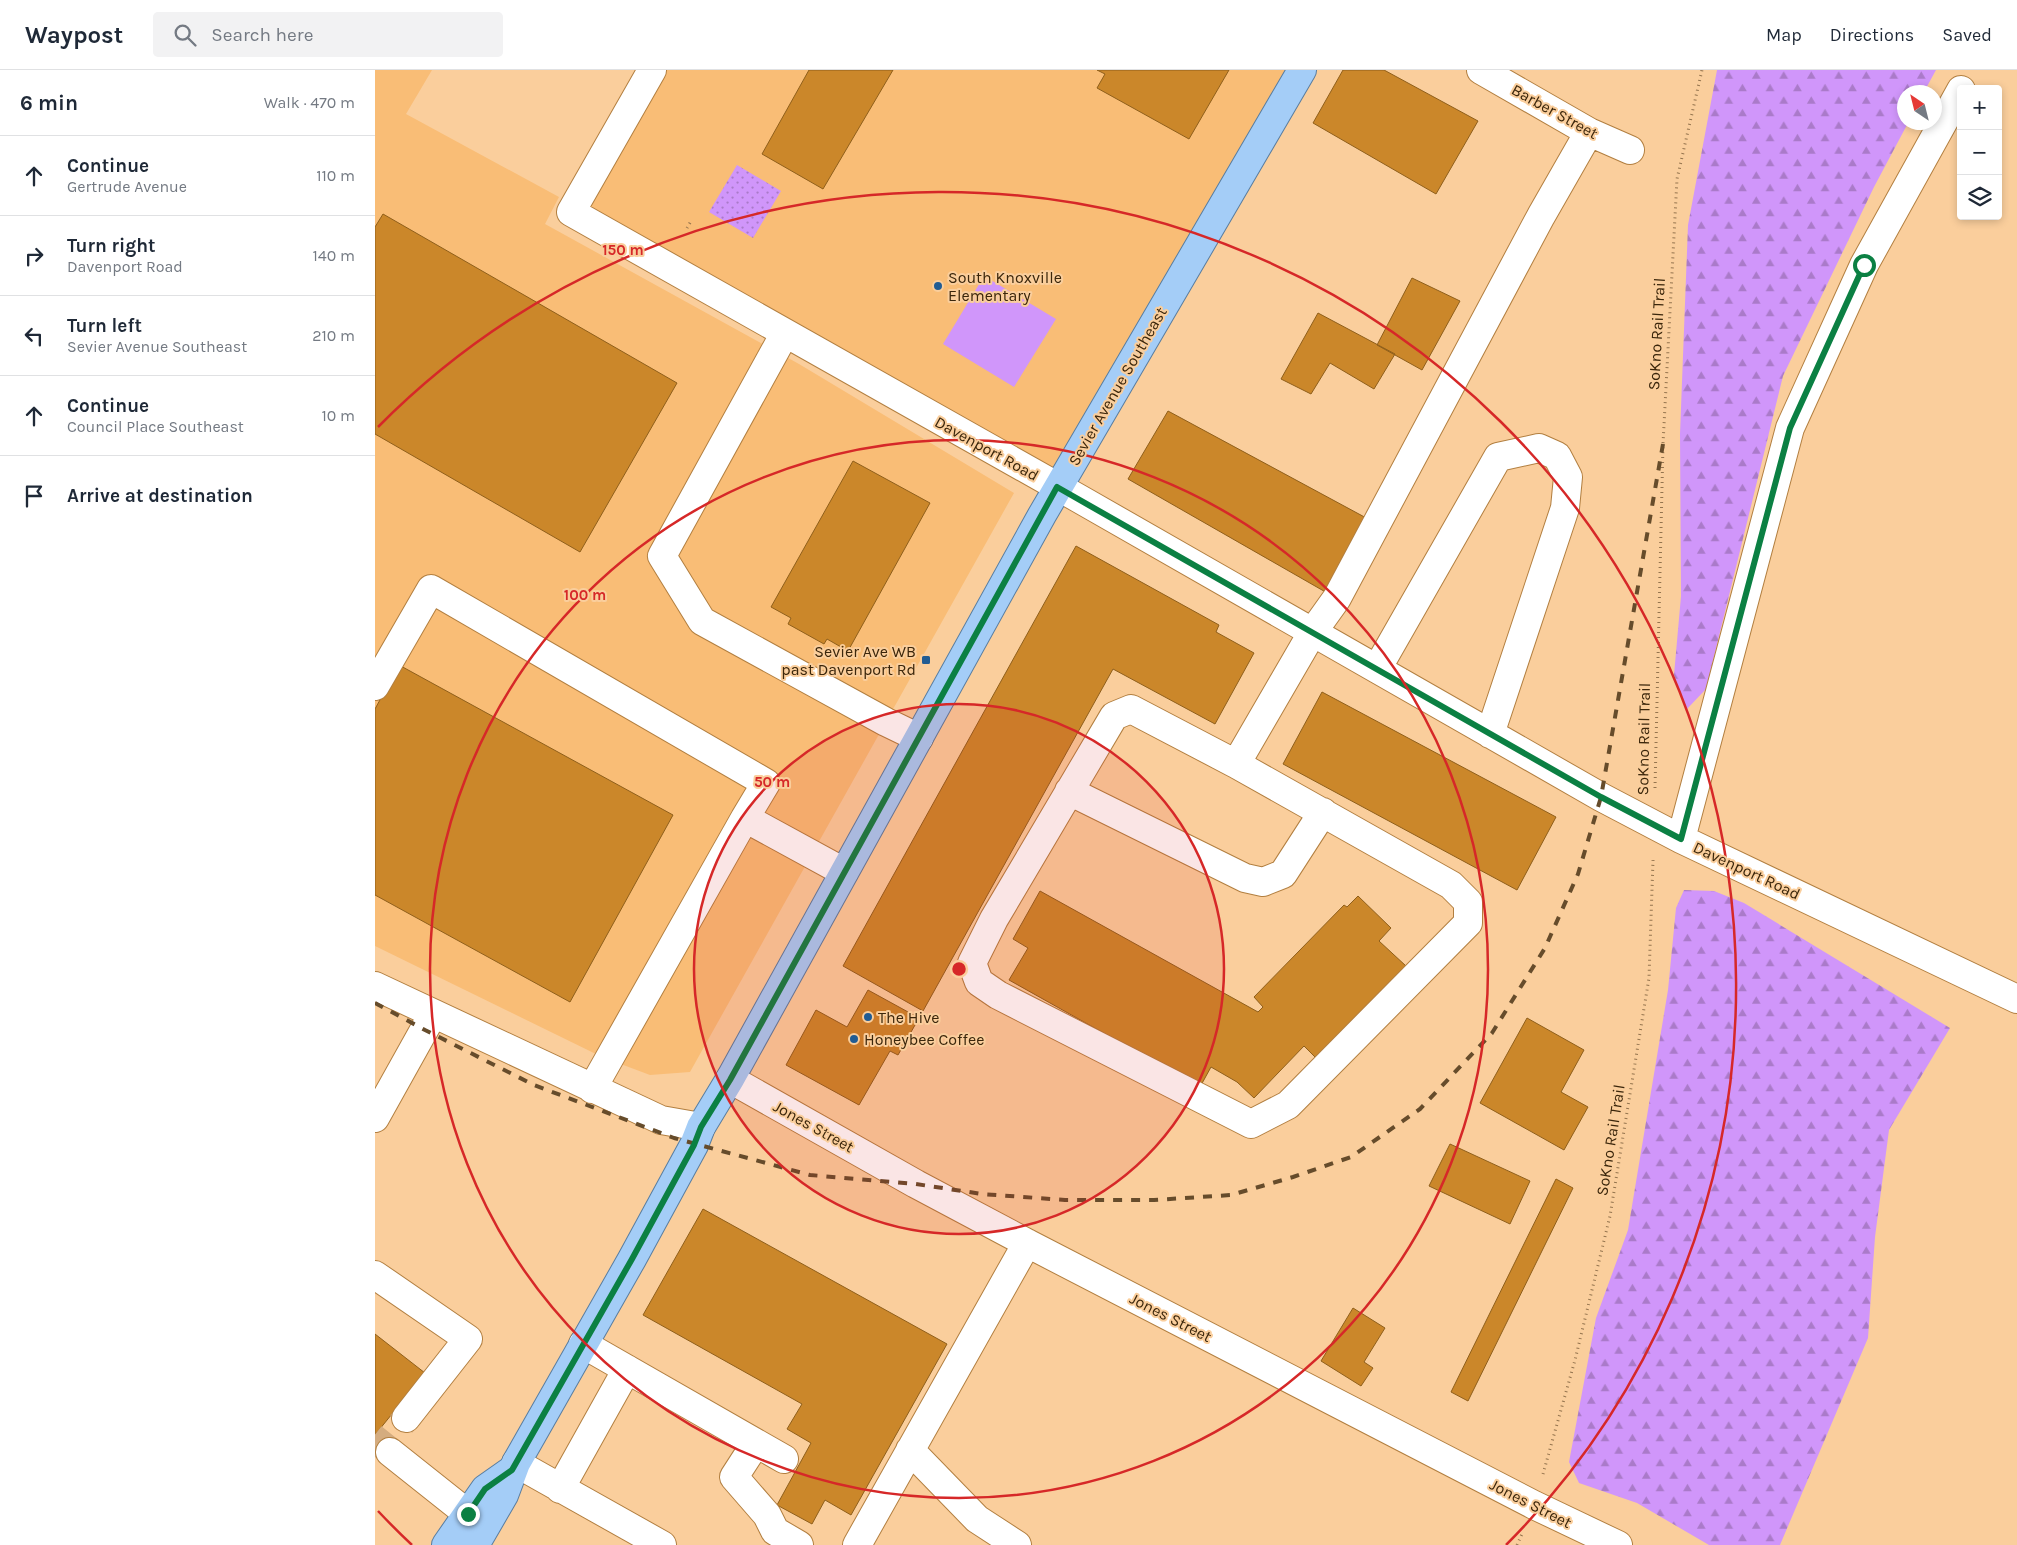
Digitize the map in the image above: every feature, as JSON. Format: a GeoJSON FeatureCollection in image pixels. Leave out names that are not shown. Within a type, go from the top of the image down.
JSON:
{"type":"FeatureCollection","features":[{"type":"Feature","properties":{"kind":"main road","name":"Sevier Avenue Southeast"},"geometry":{"type":"LineString","coordinates":[[475,1545],[503,1496],[514,1467],[632,1259],[694,1145],[701,1127],[730,1080],[1057,487],[1302,70]]}},
{"type":"Feature","properties":{"kind":"main road"},"geometry":{"type":"LineString","coordinates":[[446,1545],[485,1489],[514,1467]]}},
{"type":"Feature","properties":{"kind":"street","name":"Davenport Road"},"geometry":{"type":"LineString","coordinates":[[652,70],[571,212],[1601,797],[1681,839],[2017,999]]}},
{"type":"Feature","properties":{"kind":"street","name":"Barber Street"},"geometry":{"type":"LineString","coordinates":[[1481,70],[1589,132],[1630,150]]}},
{"type":"Feature","properties":{"kind":"street"},"geometry":{"type":"LineString","coordinates":[[1963,85],[1972,70]]}},
{"type":"Feature","properties":{"kind":"street"},"geometry":{"type":"LineString","coordinates":[[1681,839],[1790,428],[1864,265],[1957,96]]}},
{"type":"Feature","properties":{"kind":"street"},"geometry":{"type":"LineString","coordinates":[[1236,764],[1312,632],[1337,598],[1541,216],[1589,132]]}},
{"type":"Feature","properties":{"kind":"street"},"geometry":{"type":"LineString","coordinates":[[785,333],[662,556],[702,621],[886,722],[919,738]]}},
{"type":"Feature","properties":{"kind":"street"},"geometry":{"type":"LineString","coordinates":[[1377,670],[1499,458],[1539,448],[1557,456],[1568,477],[1565,508],[1490,734]]}},
{"type":"Feature","properties":{"kind":"street"},"geometry":{"type":"LineString","coordinates":[[375,686],[431,590],[766,783],[592,1089]]}},
{"type":"Feature","properties":{"kind":"street"},"geometry":{"type":"LineString","coordinates":[[1131,709],[1236,764],[1451,885],[1468,902],[1468,923],[1288,1105],[1251,1124],[998,995],[979,982],[973,963],[994,919],[1069,791],[1113,716],[1131,709]]}},
{"type":"Feature","properties":{"kind":"street"},"geometry":{"type":"LineString","coordinates":[[1069,791],[1245,878],[1263,882],[1283,874],[1323,812]]}},
{"type":"Feature","properties":{"kind":"street"},"geometry":{"type":"LineString","coordinates":[[745,818],[845,872]]}},
{"type":"Feature","properties":{"kind":"street"},"geometry":{"type":"LineString","coordinates":[[375,986],[661,1120],[701,1127]]}},
{"type":"Feature","properties":{"kind":"street"},"geometry":{"type":"LineString","coordinates":[[375,1118],[433,1014]]}},
{"type":"Feature","properties":{"kind":"street","name":"Jones Street"},"geometry":{"type":"LineString","coordinates":[[730,1080],[916,1184],[1534,1505],[1618,1545]]}},
{"type":"Feature","properties":{"kind":"street"},"geometry":{"type":"LineString","coordinates":[[857,1545],[1027,1242]]}},
{"type":"Feature","properties":{"kind":"street"},"geometry":{"type":"LineString","coordinates":[[375,1275],[468,1339],[406,1418]]}},
{"type":"Feature","properties":{"kind":"street"},"geometry":{"type":"LineString","coordinates":[[583,1344],[785,1459]]}},
{"type":"Feature","properties":{"kind":"street"},"geometry":{"type":"LineString","coordinates":[[561,1489],[627,1369]]}},
{"type":"Feature","properties":{"kind":"street"},"geometry":{"type":"LineString","coordinates":[[756,1443],[734,1477],[767,1515],[775,1532],[799,1545]]}},
{"type":"Feature","properties":{"kind":"street"},"geometry":{"type":"LineString","coordinates":[[910,1450],[977,1519],[1017,1545]]}},
{"type":"Feature","properties":{"kind":"street"},"geometry":{"type":"LineString","coordinates":[[390,1452],[468,1514]]}},
{"type":"Feature","properties":{"kind":"street"},"geometry":{"type":"LineString","coordinates":[[514,1467],[561,1489],[662,1545]]}},
{"type":"Feature","properties":{"kind":"path","name":"SoKno Rail Trail"},"geometry":{"type":"LineString","coordinates":[[1517,1545],[1534,1505],[1575,1360],[1610,1216],[1649,978],[1663,444],[1677,189],[1702,70]]}},
{"type":"Feature","properties":{"kind":"path"},"geometry":{"type":"LineString","coordinates":[[687,228],[691,221]]}},
{"type":"Feature","properties":{"kind":"shaded area"},"geometry":{"type":"Polygon","coordinates":[[[375,70],[432,70],[406,114],[559,197],[545,224],[799,364],[1014,493],[690,1072],[650,1075],[602,1057],[375,946],[375,70]]]}},
{"type":"Feature","properties":{"kind":"shaded area","name":"South Knoxville Elementary"},"geometry":{"type":"Polygon","coordinates":[[[652,70],[1302,70],[1058,487],[571,212],[652,70]]]}},
{"type":"Feature","properties":{"kind":"green space"},"geometry":{"type":"Polygon","coordinates":[[[1717,70],[1936,70],[1928,85],[1897,85],[1897,130],[1904,130],[1874,187],[1783,376],[1706,689],[1687,709],[1674,675],[1681,596],[1680,434],[1688,225],[1717,70]]]}},
{"type":"Feature","properties":{"kind":"green space"},"geometry":{"type":"Polygon","coordinates":[[[737,165],[781,191],[753,238],[709,212],[737,165]]]}},
{"type":"Feature","properties":{"kind":"green space"},"geometry":{"type":"Polygon","coordinates":[[[984,276],[1056,319],[1014,387],[943,344],[984,276]]]}},
{"type":"Feature","properties":{"kind":"green space"},"geometry":{"type":"Polygon","coordinates":[[[1684,890],[1714,891],[1744,903],[1950,1028],[1889,1130],[1875,1237],[1868,1338],[1780,1545],[1709,1545],[1637,1503],[1579,1483],[1569,1462],[1596,1318],[1628,1230],[1668,990],[1676,908],[1684,890]]]}},
{"type":"Feature","properties":{"kind":"building"},"geometry":{"type":"Polygon","coordinates":[[[809,70],[893,70],[823,189],[762,154],[809,70]]]}},
{"type":"Feature","properties":{"kind":"building"},"geometry":{"type":"Polygon","coordinates":[[[1097,70],[1229,70],[1189,139],[1097,88],[1105,74],[1097,70]]]}},
{"type":"Feature","properties":{"kind":"building"},"geometry":{"type":"Polygon","coordinates":[[[1343,70],[1384,70],[1478,121],[1436,194],[1313,123],[1343,70]]]}},
{"type":"Feature","properties":{"kind":"building"},"geometry":{"type":"Polygon","coordinates":[[[383,214],[677,383],[580,552],[375,434],[375,227],[383,214]]]}},
{"type":"Feature","properties":{"kind":"building"},"geometry":{"type":"Polygon","coordinates":[[[1412,278],[1460,301],[1422,370],[1377,345],[1412,278]]]}},
{"type":"Feature","properties":{"kind":"building"},"geometry":{"type":"Polygon","coordinates":[[[1318,313],[1395,354],[1374,389],[1330,363],[1311,394],[1281,379],[1318,313]]]}},
{"type":"Feature","properties":{"kind":"building"},"geometry":{"type":"Polygon","coordinates":[[[1168,411],[1370,520],[1329,594],[1128,479],[1168,411]]]}},
{"type":"Feature","properties":{"kind":"building"},"geometry":{"type":"Polygon","coordinates":[[[853,461],[930,503],[848,651],[827,639],[824,644],[788,624],[791,618],[771,607],[853,461]]]}},
{"type":"Feature","properties":{"kind":"building"},"geometry":{"type":"Polygon","coordinates":[[[1076,546],[1219,625],[1216,632],[1254,653],[1215,724],[1113,669],[923,1011],[843,966],[1076,546]]]}},
{"type":"Feature","properties":{"kind":"building"},"geometry":{"type":"Polygon","coordinates":[[[399,665],[673,815],[570,1002],[375,895],[375,709],[399,665]]]}},
{"type":"Feature","properties":{"kind":"building"},"geometry":{"type":"Polygon","coordinates":[[[1322,692],[1556,817],[1517,890],[1283,764],[1322,692]]]}},
{"type":"Feature","properties":{"kind":"building"},"geometry":{"type":"Polygon","coordinates":[[[1040,891],[1258,1012],[1263,1007],[1254,997],[1344,905],[1347,907],[1358,896],[1391,928],[1379,941],[1406,966],[1317,1059],[1304,1046],[1254,1098],[1237,1082],[1211,1067],[1200,1087],[1009,980],[1028,948],[1013,939],[1040,891]]]}},
{"type":"Feature","properties":{"kind":"building","name":"Honeybee Coffee"},"geometry":{"type":"Polygon","coordinates":[[[868,990],[919,1018],[898,1055],[890,1051],[859,1105],[786,1065],[816,1010],[847,1027],[868,990]]]}},
{"type":"Feature","properties":{"kind":"building"},"geometry":{"type":"Polygon","coordinates":[[[1527,1018],[1584,1050],[1561,1092],[1588,1107],[1564,1150],[1480,1103],[1527,1018]]]}},
{"type":"Feature","properties":{"kind":"building"},"geometry":{"type":"Polygon","coordinates":[[[1450,1144],[1530,1181],[1510,1224],[1429,1186],[1450,1144]]]}},
{"type":"Feature","properties":{"kind":"building"},"geometry":{"type":"Polygon","coordinates":[[[1556,1179],[1573,1188],[1468,1401],[1451,1392],[1556,1179]]]}},
{"type":"Feature","properties":{"kind":"building"},"geometry":{"type":"Polygon","coordinates":[[[703,1209],[947,1344],[851,1515],[825,1500],[812,1524],[777,1505],[811,1443],[787,1429],[802,1404],[643,1315],[703,1209]]]}},
{"type":"Feature","properties":{"kind":"building"},"geometry":{"type":"Polygon","coordinates":[[[1353,1308],[1385,1328],[1364,1362],[1373,1368],[1361,1386],[1321,1361],[1353,1308]]]}},
{"type":"Feature","properties":{"kind":"building"},"geometry":{"type":"Polygon","coordinates":[[[375,1334],[425,1373],[375,1435],[375,1334]]]}},
{"type":"Feature","properties":{"kind":"tunnel"},"geometry":{"type":"LineString","coordinates":[[375,1457],[406,1418]]}},
{"type":"Feature","properties":{"kind":"railway"},"geometry":{"type":"LineString","coordinates":[[375,1003],[534,1085],[674,1138],[810,1175],[916,1184],[982,1194],[1065,1200],[1154,1200],[1231,1195],[1293,1177],[1351,1157],[1420,1109],[1492,1033],[1545,948],[1578,874],[1601,797],[1663,444]]}},
{"type":"Feature","properties":{"kind":"place","name":"South Knoxville Elementary"},"geometry":{"type":"Point","coordinates":[938,286]}},
{"type":"Feature","properties":{"kind":"place","name":"Sevier Ave WB past Davenport Rd"},"geometry":{"type":"Point","coordinates":[926,660]}},
{"type":"Feature","properties":{"kind":"place","name":"The Hive"},"geometry":{"type":"Point","coordinates":[868,1017]}},
{"type":"Feature","properties":{"kind":"place","name":"Honeybee Coffee"},"geometry":{"type":"Point","coordinates":[854,1039]}},
{"type":"Feature","properties":{"kind":"route"},"geometry":{"type":"LineString","coordinates":[[468,1514],[485,1489],[512,1470],[632,1259],[694,1145],[701,1127],[730,1080],[1057,487],[1601,797],[1681,839],[1790,428],[1864,265]]}}]}
